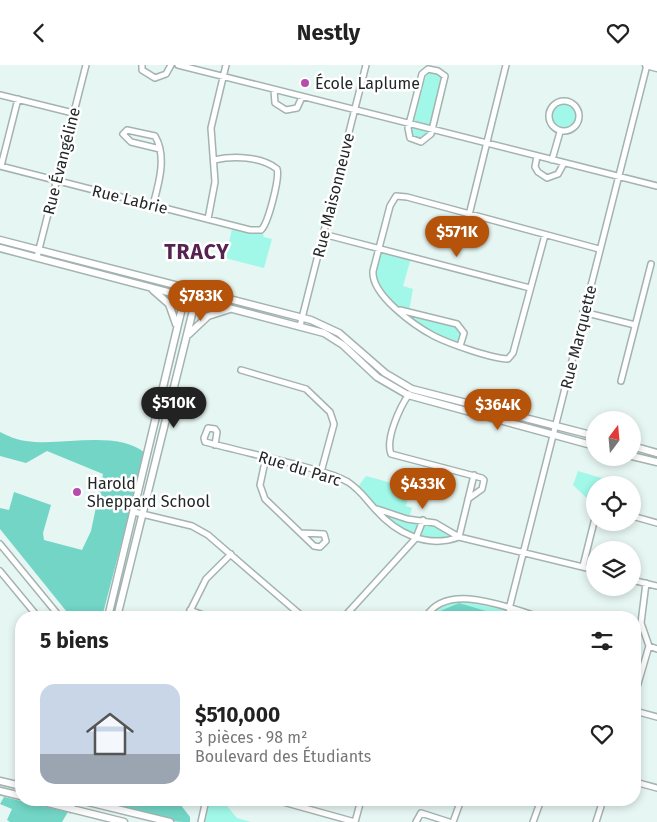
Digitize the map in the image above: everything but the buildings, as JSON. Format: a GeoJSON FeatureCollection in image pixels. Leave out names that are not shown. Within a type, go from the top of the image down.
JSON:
{"type":"FeatureCollection","features":[{"type":"Feature","properties":{"kind":"street","name":"Rue Évangéline"},"geometry":{"type":"LineString","coordinates":[[37,257],[86,65]]}},
{"type":"Feature","properties":{"kind":"street"},"geometry":{"type":"LineString","coordinates":[[142,65],[142,69],[155,78],[166,74],[171,65]]}},
{"type":"Feature","properties":{"kind":"street"},"geometry":{"type":"LineString","coordinates":[[178,65],[657,185]]}},
{"type":"Feature","properties":{"kind":"street"},"geometry":{"type":"LineString","coordinates":[[208,219],[215,187],[211,128],[226,65]]}},
{"type":"Feature","properties":{"kind":"street","name":"Rue Maisonneuve"},"geometry":{"type":"LineString","coordinates":[[300,326],[366,65]]}},
{"type":"Feature","properties":{"kind":"street"},"geometry":{"type":"LineString","coordinates":[[469,215],[506,65]]}},
{"type":"Feature","properties":{"kind":"street"},"geometry":{"type":"LineString","coordinates":[[647,65],[657,68]]}},
{"type":"Feature","properties":{"kind":"street","name":"Rue Marquette"},"geometry":{"type":"LineString","coordinates":[[509,609],[647,65]]}},
{"type":"Feature","properties":{"kind":"street"},"geometry":{"type":"LineString","coordinates":[[428,69],[436,70],[445,75],[432,129],[429,138],[421,142],[410,138],[409,124],[422,72],[428,69]]}},
{"type":"Feature","properties":{"kind":"street"},"geometry":{"type":"LineString","coordinates":[[274,90],[275,103],[286,110],[297,108],[302,97]]}},
{"type":"Feature","properties":{"kind":"street"},"geometry":{"type":"LineString","coordinates":[[0,95],[73,113]]}},
{"type":"Feature","properties":{"kind":"street"},"geometry":{"type":"LineString","coordinates":[[1,166],[18,99]]}},
{"type":"Feature","properties":{"kind":"street"},"geometry":{"type":"LineString","coordinates":[[559,101],[568,101],[578,110],[578,118],[569,129],[560,132],[554,128],[550,121],[550,110],[559,101]]}},
{"type":"Feature","properties":{"kind":"street"},"geometry":{"type":"LineString","coordinates":[[153,205],[160,175],[160,149],[155,136],[130,129],[123,134],[131,142],[160,149]]}},
{"type":"Feature","properties":{"kind":"street"},"geometry":{"type":"LineString","coordinates":[[552,160],[560,132]]}},
{"type":"Feature","properties":{"kind":"street"},"geometry":{"type":"LineString","coordinates":[[537,156],[535,167],[538,173],[547,177],[558,174],[564,163]]}},
{"type":"Feature","properties":{"kind":"street","name":"Rue Labrie"},"geometry":{"type":"LineString","coordinates":[[1,166],[250,230],[261,230],[265,225],[272,200],[278,175],[277,169],[250,159],[214,160]]}},
{"type":"Feature","properties":{"kind":"street"},"geometry":{"type":"LineString","coordinates":[[545,235],[510,357],[505,359],[460,346],[433,335],[386,300],[374,281],[373,271],[390,206],[396,196],[407,197],[599,249]]}},
{"type":"Feature","properties":{"kind":"street"},"geometry":{"type":"LineString","coordinates":[[323,234],[530,288]]}},
{"type":"Feature","properties":{"kind":"street"},"geometry":{"type":"LineString","coordinates":[[0,240],[302,317],[339,333],[385,373],[412,389],[586,433]]}},
{"type":"Feature","properties":{"kind":"street"},"geometry":{"type":"LineString","coordinates":[[0,248],[300,326],[331,337],[377,377],[408,395],[586,444]]}},
{"type":"Feature","properties":{"kind":"street"},"geometry":{"type":"LineString","coordinates":[[621,381],[651,264]]}},
{"type":"Feature","properties":{"kind":"street"},"geometry":{"type":"LineString","coordinates":[[143,286],[157,292],[168,303],[175,315],[177,328]]}},
{"type":"Feature","properties":{"kind":"street"},"geometry":{"type":"LineString","coordinates":[[109,611],[187,287]]}},
{"type":"Feature","properties":{"kind":"street"},"geometry":{"type":"LineString","coordinates":[[118,611],[198,290]]}},
{"type":"Feature","properties":{"kind":"street"},"geometry":{"type":"LineString","coordinates":[[186,339],[194,327],[208,316],[224,310],[235,309]]}},
{"type":"Feature","properties":{"kind":"street"},"geometry":{"type":"LineString","coordinates":[[397,309],[457,324],[464,333],[460,346]]}},
{"type":"Feature","properties":{"kind":"street"},"geometry":{"type":"LineString","coordinates":[[583,312],[635,325]]}},
{"type":"Feature","properties":{"kind":"street"},"geometry":{"type":"LineString","coordinates":[[242,370],[306,389],[330,412],[334,424],[322,471]]}},
{"type":"Feature","properties":{"kind":"street"},"geometry":{"type":"LineString","coordinates":[[412,389],[394,425],[390,442],[391,454],[474,475],[484,480],[484,486],[480,491],[468,499]]}},
{"type":"Feature","properties":{"kind":"street","name":"Rue du Parc"},"geometry":{"type":"LineString","coordinates":[[215,445],[322,471],[339,477],[356,488],[374,508],[400,530],[416,538],[431,541],[450,540],[459,537]]}},
{"type":"Feature","properties":{"kind":"street"},"geometry":{"type":"LineString","coordinates":[[641,448],[657,452],[655,462],[641,458]]}},
{"type":"Feature","properties":{"kind":"street"},"geometry":{"type":"LineString","coordinates":[[266,457],[260,480],[261,492],[268,504],[301,533],[318,547],[326,541],[324,534],[301,533]]}},
{"type":"Feature","properties":{"kind":"street"},"geometry":{"type":"LineString","coordinates":[[459,537],[474,475]]}},
{"type":"Feature","properties":{"kind":"street","name":"Rue du Parc"},"geometry":{"type":"LineString","coordinates":[[374,508],[398,517],[423,520],[444,527],[459,537],[586,567]]}},
{"type":"Feature","properties":{"kind":"street"},"geometry":{"type":"LineString","coordinates":[[134,512],[192,526],[208,535],[296,611]]}},
{"type":"Feature","properties":{"kind":"street"},"geometry":{"type":"LineString","coordinates":[[641,519],[657,523]]}},
{"type":"Feature","properties":{"kind":"street"},"geometry":{"type":"LineString","coordinates":[[349,611],[416,538],[423,520]]}},
{"type":"Feature","properties":{"kind":"street"},"geometry":{"type":"LineString","coordinates":[[583,566],[592,531]]}},
{"type":"Feature","properties":{"kind":"street"},"geometry":{"type":"LineString","coordinates":[[0,544],[55,611]]}},
{"type":"Feature","properties":{"kind":"street"},"geometry":{"type":"LineString","coordinates":[[190,610],[206,579],[231,554]]}},
{"type":"Feature","properties":{"kind":"street"},"geometry":{"type":"LineString","coordinates":[[0,571],[33,611]]}},
{"type":"Feature","properties":{"kind":"street"},"geometry":{"type":"LineString","coordinates":[[641,582],[657,586]]}},
{"type":"Feature","properties":{"kind":"street"},"geometry":{"type":"LineString","coordinates":[[641,673],[649,646],[641,623],[646,583]]}},
{"type":"Feature","properties":{"kind":"street"},"geometry":{"type":"LineString","coordinates":[[431,611],[436,606],[454,599],[476,600],[517,611]]}},
{"type":"Feature","properties":{"kind":"street"},"geometry":{"type":"LineString","coordinates":[[649,646],[657,649]]}},
{"type":"Feature","properties":{"kind":"street"},"geometry":{"type":"LineString","coordinates":[[641,713],[657,717]]}},
{"type":"Feature","properties":{"kind":"street"},"geometry":{"type":"LineString","coordinates":[[0,781],[15,785]]}},
{"type":"Feature","properties":{"kind":"street"},"geometry":{"type":"LineString","coordinates":[[641,784],[657,788]]}},
{"type":"Feature","properties":{"kind":"street"},"geometry":{"type":"LineString","coordinates":[[0,791],[15,795]]}},
{"type":"Feature","properties":{"kind":"street"},"geometry":{"type":"LineString","coordinates":[[66,806],[71,809],[124,822]]}},
{"type":"Feature","properties":{"kind":"street"},"geometry":{"type":"LineString","coordinates":[[105,806],[158,821],[170,822]]}},
{"type":"Feature","properties":{"kind":"street"},"geometry":{"type":"LineString","coordinates":[[201,822],[205,806]]}},
{"type":"Feature","properties":{"kind":"street"},"geometry":{"type":"LineString","coordinates":[[298,806],[355,822],[359,806]]}},
{"type":"Feature","properties":{"kind":"street"},"geometry":{"type":"LineString","coordinates":[[416,822],[420,813],[451,822],[456,817],[459,806]]}},
{"type":"Feature","properties":{"kind":"street"},"geometry":{"type":"LineString","coordinates":[[533,822],[539,806]]}},
{"type":"Feature","properties":{"kind":"street"},"geometry":{"type":"LineString","coordinates":[[596,822],[601,806]]}},
{"type":"Feature","properties":{"kind":"green space"},"geometry":{"type":"Polygon","coordinates":[[[428,71],[444,74],[431,131],[423,142],[411,138],[409,124],[428,71]]]}},
{"type":"Feature","properties":{"kind":"green space"},"geometry":{"type":"Polygon","coordinates":[[[564,103],[574,107],[578,117],[574,127],[564,131],[554,127],[550,117],[554,107],[564,103]]]}},
{"type":"Feature","properties":{"kind":"green space"},"geometry":{"type":"Polygon","coordinates":[[[233,225],[262,231],[264,237],[272,239],[264,268],[225,258],[233,225]]]}},
{"type":"Feature","properties":{"kind":"green space"},"geometry":{"type":"Polygon","coordinates":[[[380,250],[411,258],[403,286],[413,289],[409,311],[454,323],[463,335],[454,344],[421,330],[382,293],[373,276],[380,250]]]}},
{"type":"Feature","properties":{"kind":"green space"},"geometry":{"type":"Polygon","coordinates":[[[0,432],[26,441],[103,440],[119,442],[133,446],[145,453],[104,611],[66,611],[0,529],[0,508],[9,510],[14,492],[51,505],[43,533],[44,540],[82,550],[91,531],[103,474],[47,451],[26,463],[0,456],[0,432]]]}},
{"type":"Feature","properties":{"kind":"green space"},"geometry":{"type":"Polygon","coordinates":[[[578,471],[594,476],[586,476],[586,497],[573,485],[578,471]]]}},
{"type":"Feature","properties":{"kind":"green space"},"geometry":{"type":"Polygon","coordinates":[[[366,476],[410,488],[406,506],[412,508],[409,518],[375,507],[357,488],[366,476]]]}},
{"type":"Feature","properties":{"kind":"green space"},"geometry":{"type":"Polygon","coordinates":[[[379,512],[426,522],[452,535],[450,538],[419,536],[404,530],[379,512]]]}},
{"type":"Feature","properties":{"kind":"green space"},"geometry":{"type":"Polygon","coordinates":[[[462,600],[509,611],[433,611],[436,608],[462,600]]]}},
{"type":"Feature","properties":{"kind":"green space"},"geometry":{"type":"Polygon","coordinates":[[[459,603],[486,611],[440,611],[459,603]]]}},
{"type":"Feature","properties":{"kind":"green space"},"geometry":{"type":"Polygon","coordinates":[[[4,797],[15,800],[15,806],[42,806],[68,812],[62,822],[10,822],[7,820],[12,809],[0,804],[4,797]]]}},
{"type":"Feature","properties":{"kind":"green space"},"geometry":{"type":"Polygon","coordinates":[[[116,806],[182,806],[190,817],[190,822],[169,821],[116,806]]]}},
{"type":"Feature","properties":{"kind":"green space"},"geometry":{"type":"Polygon","coordinates":[[[207,806],[227,806],[237,818],[251,822],[203,822],[207,806]]]}},
{"type":"Feature","properties":{"kind":"place","name":"École Laplume"},"geometry":{"type":"Point","coordinates":[305,83]}},
{"type":"Feature","properties":{"kind":"place","name":"Harold Sheppard School"},"geometry":{"type":"Point","coordinates":[77,492]}},
{"type":"Feature","properties":{"kind":"district","name":"TRACY"},"geometry":{"type":"Point","coordinates":[197,252]}}]}
